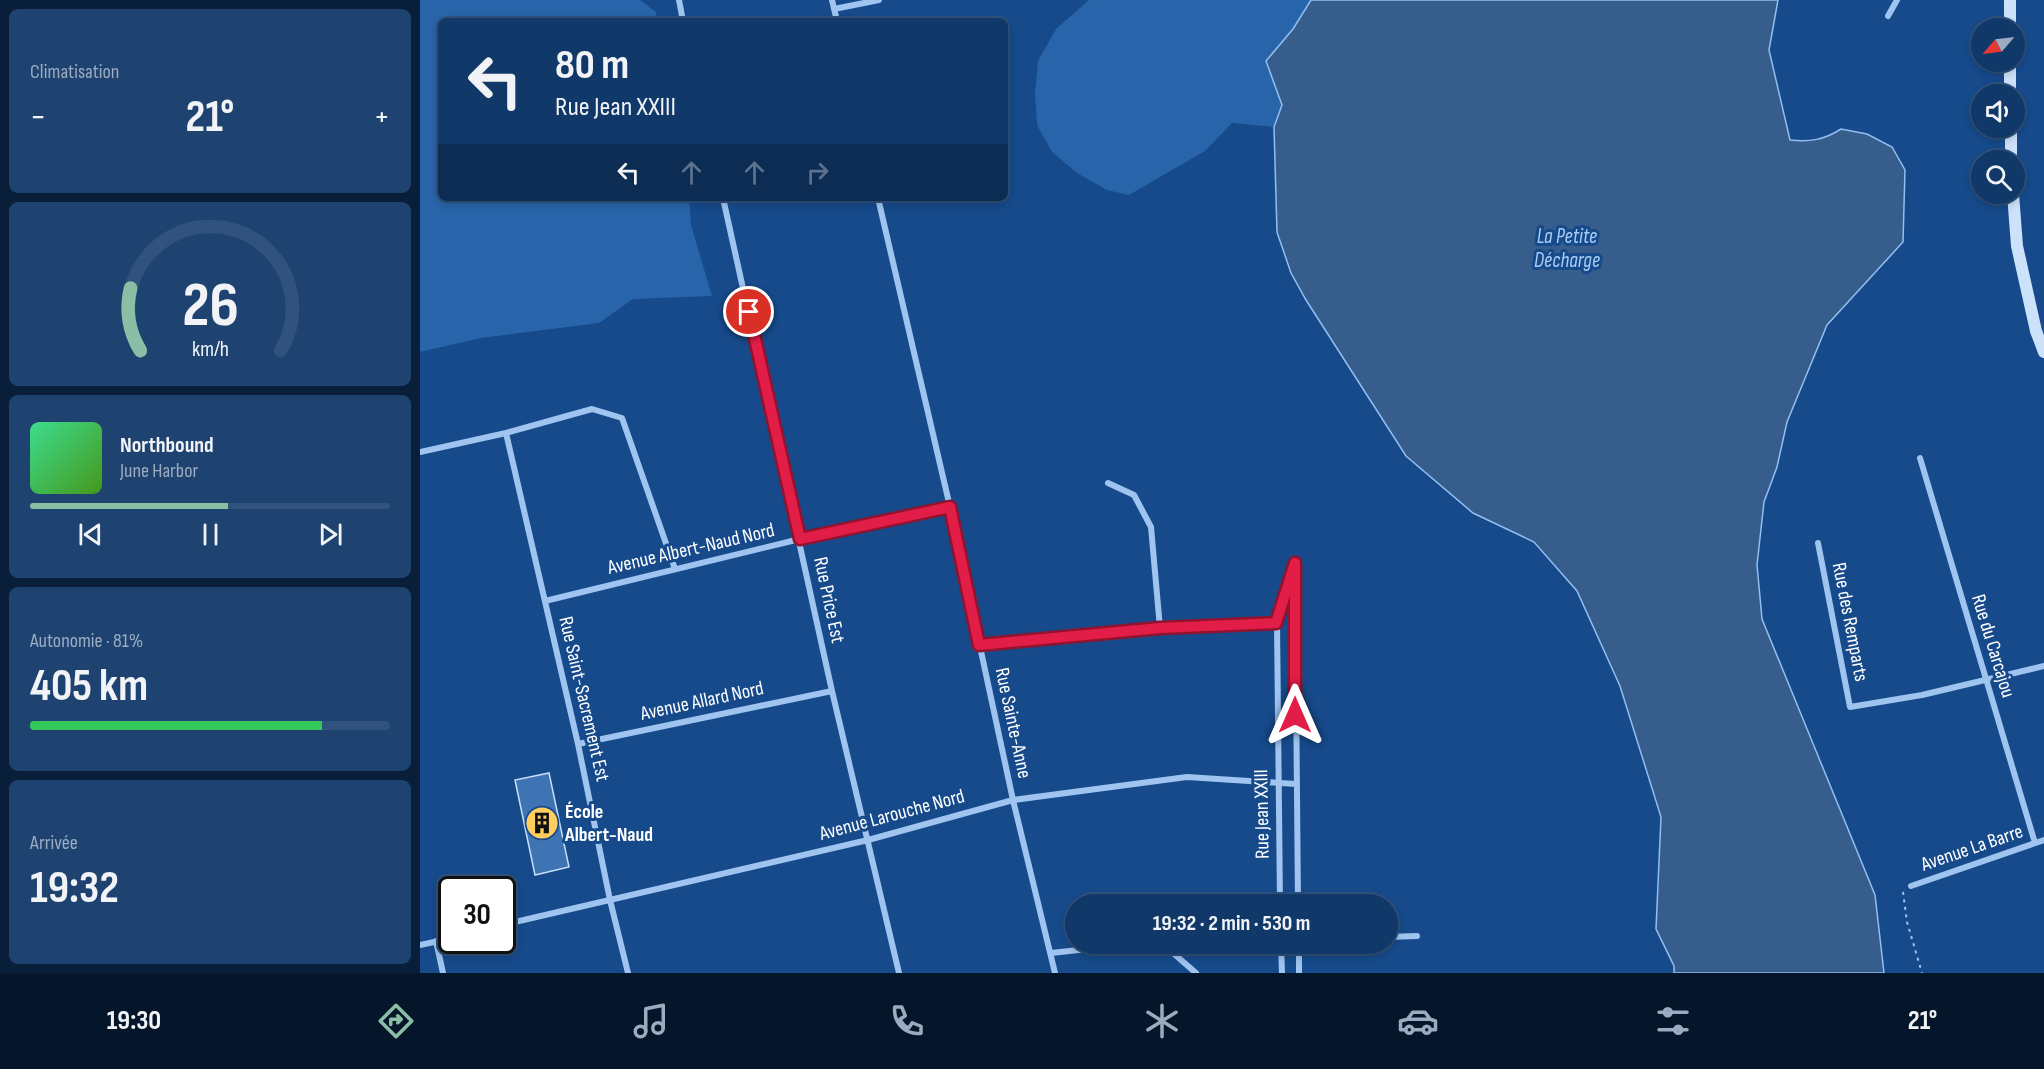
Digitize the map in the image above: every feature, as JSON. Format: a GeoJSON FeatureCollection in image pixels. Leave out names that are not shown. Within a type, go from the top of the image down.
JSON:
{"type":"FeatureCollection","features":[{"type":"Feature","properties":{"kind":"street"},"geometry":{"type":"LineString","coordinates":[[679,0],[682,18]]}},
{"type":"Feature","properties":{"kind":"street"},"geometry":{"type":"LineString","coordinates":[[832,0],[836,18]]}},
{"type":"Feature","properties":{"kind":"street"},"geometry":{"type":"LineString","coordinates":[[834,9],[879,0]]}},
{"type":"Feature","properties":{"kind":"street"},"geometry":{"type":"LineString","coordinates":[[1888,16],[1897,0]]}},
{"type":"Feature","properties":{"kind":"street"},"geometry":{"type":"LineString","coordinates":[[2010,0],[2010,18]]}},
{"type":"Feature","properties":{"kind":"street","name":"Rue Price Est"},"geometry":{"type":"LineString","coordinates":[[724,201],[832,691],[898,973]]}},
{"type":"Feature","properties":{"kind":"street","name":"Rue Sainte-Anne"},"geometry":{"type":"LineString","coordinates":[[879,201],[950,507],[1013,800],[1055,973]]}},
{"type":"Feature","properties":{"kind":"street"},"geometry":{"type":"LineString","coordinates":[[2014,204],[2016,246],[2036,331],[2044,352]]}},
{"type":"Feature","properties":{"kind":"street"},"geometry":{"type":"LineString","coordinates":[[420,452],[506,433],[592,409],[622,418],[675,569]]}},
{"type":"Feature","properties":{"kind":"street","name":"Rue Saint-Sacrement Est"},"geometry":{"type":"LineString","coordinates":[[506,433],[628,973]]}},
{"type":"Feature","properties":{"kind":"street","name":"Rue du Carcajou"},"geometry":{"type":"LineString","coordinates":[[1920,458],[2036,843]]}},
{"type":"Feature","properties":{"kind":"street"},"geometry":{"type":"LineString","coordinates":[[1108,483],[1134,495],[1151,527],[1160,628]]}},
{"type":"Feature","properties":{"kind":"street","name":"Avenue Albert-Naud Nord"},"geometry":{"type":"LineString","coordinates":[[545,601],[800,539],[950,507]]}},
{"type":"Feature","properties":{"kind":"street","name":"Rue des Remparts"},"geometry":{"type":"LineString","coordinates":[[1818,543],[1850,708],[1922,695],[1986,679]]}},
{"type":"Feature","properties":{"kind":"street","name":"Rue Jean XXIII"},"geometry":{"type":"LineString","coordinates":[[1281,894],[1276,623],[1295,563],[1298,894]]}},
{"type":"Feature","properties":{"kind":"street"},"geometry":{"type":"LineString","coordinates":[[979,645],[1160,628],[1276,623]]}},
{"type":"Feature","properties":{"kind":"street"},"geometry":{"type":"LineString","coordinates":[[1986,679],[2044,666]]}},
{"type":"Feature","properties":{"kind":"street","name":"Avenue Allard Nord"},"geometry":{"type":"LineString","coordinates":[[578,744],[832,691]]}},
{"type":"Feature","properties":{"kind":"street","name":"Avenue Larouche Nord"},"geometry":{"type":"LineString","coordinates":[[516,923],[868,840],[1013,800],[1187,777],[1296,784]]}},
{"type":"Feature","properties":{"kind":"street","name":"Avenue La Barre"},"geometry":{"type":"LineString","coordinates":[[1911,886],[2044,840]]}},
{"type":"Feature","properties":{"kind":"street"},"geometry":{"type":"LineString","coordinates":[[1398,937],[1417,936]]}},
{"type":"Feature","properties":{"kind":"street"},"geometry":{"type":"LineString","coordinates":[[420,945],[436,941],[443,973]]}},
{"type":"Feature","properties":{"kind":"street"},"geometry":{"type":"LineString","coordinates":[[1051,953],[1065,951]]}},
{"type":"Feature","properties":{"kind":"street"},"geometry":{"type":"LineString","coordinates":[[1175,954],[1196,973]]}},
{"type":"Feature","properties":{"kind":"street"},"geometry":{"type":"LineString","coordinates":[[1281,954],[1282,973]]}},
{"type":"Feature","properties":{"kind":"street"},"geometry":{"type":"LineString","coordinates":[[1299,954],[1299,973]]}},
{"type":"Feature","properties":{"kind":"path"},"geometry":{"type":"LineString","coordinates":[[1911,886],[1901,893],[1922,973]]}},
{"type":"Feature","properties":{"kind":"shaded area"},"geometry":{"type":"Polygon","coordinates":[[[420,0],[640,0],[656,12],[657,18],[438,18],[438,201],[689,201],[691,225],[712,296],[633,299],[599,323],[481,338],[420,352],[420,0]]]}},
{"type":"Feature","properties":{"kind":"shaded area"},"geometry":{"type":"Polygon","coordinates":[[[1089,0],[1311,0],[1293,29],[1266,61],[1282,105],[1274,127],[1232,123],[1205,151],[1129,195],[1107,190],[1077,173],[1052,152],[1037,125],[1035,94],[1038,61],[1056,29],[1089,0]]]}},
{"type":"Feature","properties":{"kind":"water","name":"La Petite Décharge"},"geometry":{"type":"Polygon","coordinates":[[[1311,0],[1778,0],[1769,50],[1790,140],[1817,139],[1829,136],[1841,129],[1867,134],[1892,147],[1905,170],[1903,242],[1827,325],[1787,422],[1777,467],[1764,502],[1757,565],[1762,619],[1875,895],[1884,973],[1674,973],[1674,966],[1656,929],[1661,817],[1620,686],[1577,591],[1534,542],[1473,513],[1406,456],[1291,273],[1277,232],[1274,127],[1282,105],[1266,61],[1293,29],[1311,0]]]}},
{"type":"Feature","properties":{"kind":"building","name":"École Albert-Naud"},"geometry":{"type":"Polygon","coordinates":[[[549,773],[569,867],[535,875],[515,780],[549,773]]]}},
{"type":"Feature","properties":{"kind":"place","name":"École Albert-Naud"},"geometry":{"type":"Point","coordinates":[542,823]}},
{"type":"Feature","properties":{"kind":"route"},"geometry":{"type":"LineString","coordinates":[[749,312],[800,539],[950,507],[979,645],[1160,628],[1276,623],[1295,563],[1295,715]]}}]}
